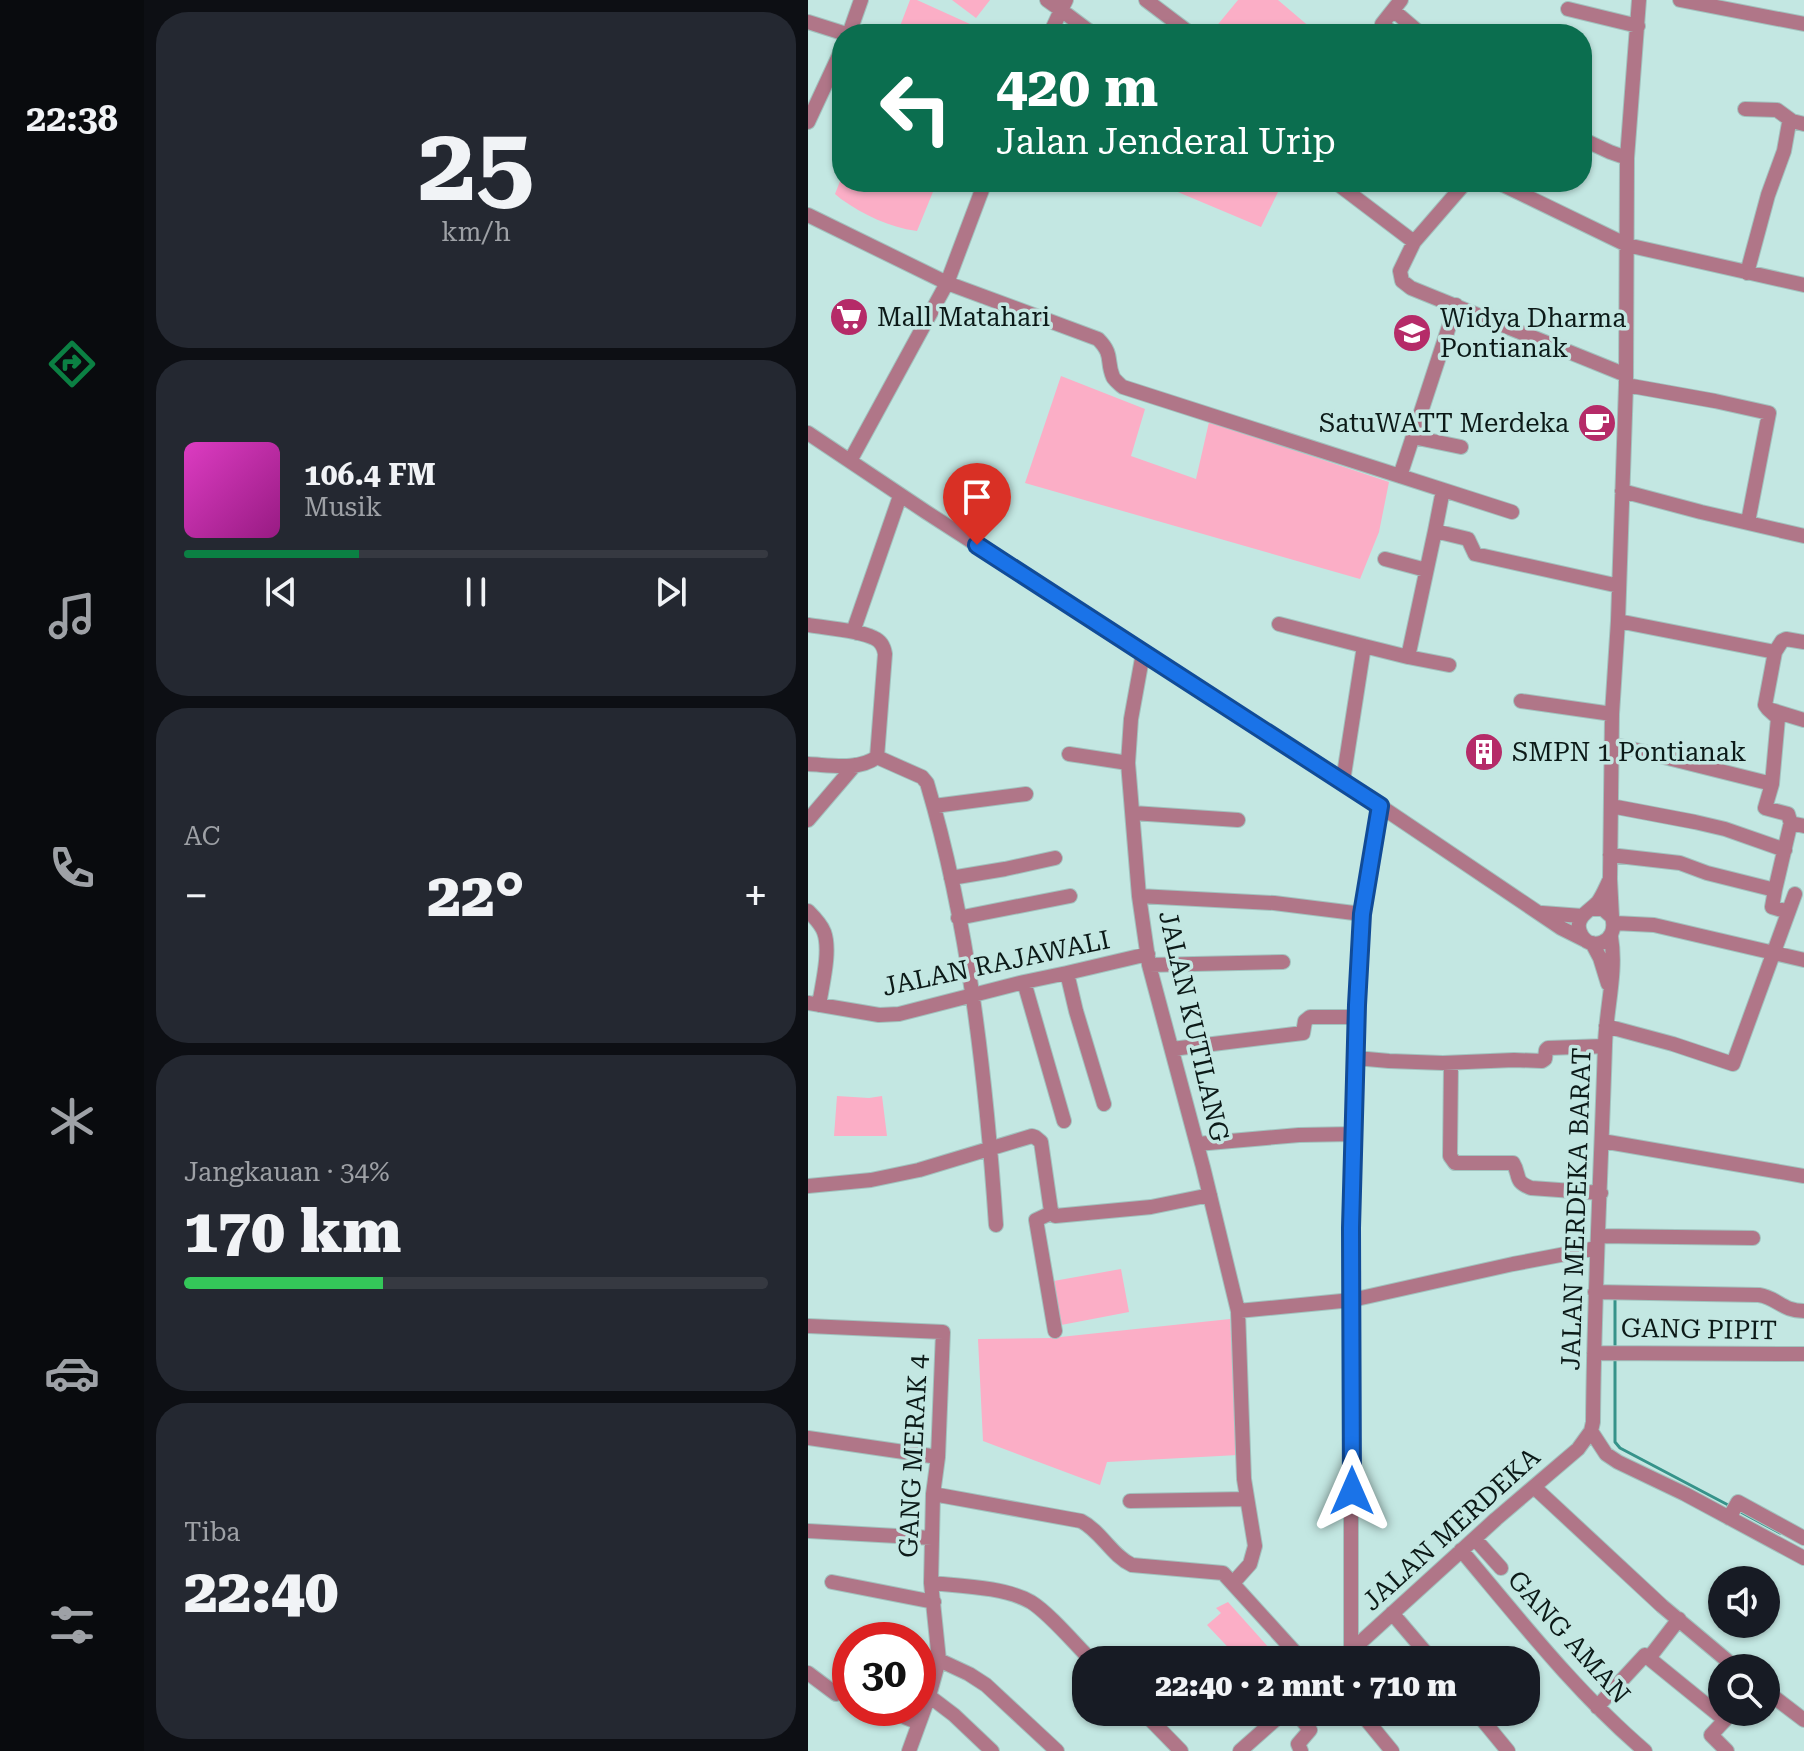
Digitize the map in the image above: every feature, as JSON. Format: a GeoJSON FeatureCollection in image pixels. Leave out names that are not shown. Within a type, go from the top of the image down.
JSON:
{"type":"FeatureCollection","features":[{"type":"Feature","properties":{"kind":"street"},"geometry":{"type":"LineString","coordinates":[[852,24],[861,0]]}},
{"type":"Feature","properties":{"kind":"street"},"geometry":{"type":"LineString","coordinates":[[1047,0],[1063,5],[1083,24]]}},
{"type":"Feature","properties":{"kind":"street"},"geometry":{"type":"LineString","coordinates":[[1146,0],[1178,24]]}},
{"type":"Feature","properties":{"kind":"street","name":"JALAN MERDEKA BARAT"},"geometry":{"type":"LineString","coordinates":[[1591,1431],[1602,1293],[1598,1242],[1606,1026],[1613,965],[1610,879],[1612,714],[1626,380],[1627,158],[1639,0]]}},
{"type":"Feature","properties":{"kind":"street"},"geometry":{"type":"LineString","coordinates":[[1680,0],[1804,24]]}},
{"type":"Feature","properties":{"kind":"street"},"geometry":{"type":"LineString","coordinates":[[1054,24],[1063,5]]}},
{"type":"Feature","properties":{"kind":"street"},"geometry":{"type":"LineString","coordinates":[[1382,24],[1397,5],[1413,24]]}},
{"type":"Feature","properties":{"kind":"street"},"geometry":{"type":"LineString","coordinates":[[1568,9],[1638,26]]}},
{"type":"Feature","properties":{"kind":"street"},"geometry":{"type":"LineString","coordinates":[[808,22],[832,29]]}},
{"type":"Feature","properties":{"kind":"street"},"geometry":{"type":"LineString","coordinates":[[808,120],[832,70]]}},
{"type":"Feature","properties":{"kind":"street"},"geometry":{"type":"LineString","coordinates":[[1745,109],[1777,110],[1798,123]]}},
{"type":"Feature","properties":{"kind":"street"},"geometry":{"type":"LineString","coordinates":[[1747,273],[1768,195],[1784,151],[1789,123],[1798,123]]}},
{"type":"Feature","properties":{"kind":"street"},"geometry":{"type":"LineString","coordinates":[[1592,144],[1627,158]]}},
{"type":"Feature","properties":{"kind":"street"},"geometry":{"type":"LineString","coordinates":[[850,461],[947,283],[981,192]]}},
{"type":"Feature","properties":{"kind":"street"},"geometry":{"type":"LineString","coordinates":[[1348,192],[1414,242]]}},
{"type":"Feature","properties":{"kind":"street"},"geometry":{"type":"LineString","coordinates":[[1457,192],[1414,242],[1400,271],[1402,281],[1411,288],[1626,380],[1769,413],[1748,522]]}},
{"type":"Feature","properties":{"kind":"street"},"geometry":{"type":"LineString","coordinates":[[1518,192],[1627,245],[1804,285]]}},
{"type":"Feature","properties":{"kind":"street"},"geometry":{"type":"LineString","coordinates":[[808,215],[947,283],[1098,339],[1107,348],[1113,378],[1123,387],[1512,512]]}},
{"type":"Feature","properties":{"kind":"street"},"geometry":{"type":"LineString","coordinates":[[1400,476],[1456,305]]}},
{"type":"Feature","properties":{"kind":"street"},"geometry":{"type":"LineString","coordinates":[[808,433],[900,496],[1343,781],[1537,912],[1561,928],[1588,942],[1606,941],[1612,926],[1603,909],[1537,912]]}},
{"type":"Feature","properties":{"kind":"street"},"geometry":{"type":"LineString","coordinates":[[1413,437],[1461,447]]}},
{"type":"Feature","properties":{"kind":"street"},"geometry":{"type":"LineString","coordinates":[[1408,657],[1443,490]]}},
{"type":"Feature","properties":{"kind":"street"},"geometry":{"type":"LineString","coordinates":[[1622,491],[1804,536]]}},
{"type":"Feature","properties":{"kind":"street"},"geometry":{"type":"LineString","coordinates":[[857,633],[855,626],[900,496]]}},
{"type":"Feature","properties":{"kind":"street"},"geometry":{"type":"LineString","coordinates":[[1435,531],[1468,539],[1477,555],[1619,586]]}},
{"type":"Feature","properties":{"kind":"street"},"geometry":{"type":"LineString","coordinates":[[1385,559],[1426,570]]}},
{"type":"Feature","properties":{"kind":"street"},"geometry":{"type":"LineString","coordinates":[[1618,621],[1775,652]]}},
{"type":"Feature","properties":{"kind":"street"},"geometry":{"type":"LineString","coordinates":[[1279,624],[1449,665]]}},
{"type":"Feature","properties":{"kind":"street"},"geometry":{"type":"LineString","coordinates":[[808,625],[857,633],[880,642],[885,654],[877,757]]}},
{"type":"Feature","properties":{"kind":"street"},"geometry":{"type":"LineString","coordinates":[[1788,912],[1772,907],[1785,850],[1798,825],[1788,814],[1765,808],[1772,784],[1778,718],[1765,705],[1775,652],[1786,639],[1804,642]]}},
{"type":"Feature","properties":{"kind":"street"},"geometry":{"type":"LineString","coordinates":[[1343,781],[1364,646]]}},
{"type":"Feature","properties":{"kind":"street","name":"JALAN KUTILANG"},"geometry":{"type":"LineString","coordinates":[[1143,653],[1131,719],[1128,763],[1139,896],[1148,960],[1238,1311],[1246,1499],[1254,1552],[1250,1564],[1233,1583]]}},
{"type":"Feature","properties":{"kind":"street"},"geometry":{"type":"LineString","coordinates":[[1521,701],[1612,714]]}},
{"type":"Feature","properties":{"kind":"street"},"geometry":{"type":"LineString","coordinates":[[1768,709],[1804,720]]}},
{"type":"Feature","properties":{"kind":"street"},"geometry":{"type":"LineString","coordinates":[[1612,744],[1772,784]]}},
{"type":"Feature","properties":{"kind":"street"},"geometry":{"type":"LineString","coordinates":[[1069,754],[1128,763]]}},
{"type":"Feature","properties":{"kind":"street"},"geometry":{"type":"LineString","coordinates":[[808,764],[855,765],[868,763],[877,757]]}},
{"type":"Feature","properties":{"kind":"street"},"geometry":{"type":"LineString","coordinates":[[877,757],[925,779],[934,806],[951,878],[972,996],[991,1148],[996,1225]]}},
{"type":"Feature","properties":{"kind":"street"},"geometry":{"type":"LineString","coordinates":[[808,820],[855,765]]}},
{"type":"Feature","properties":{"kind":"street"},"geometry":{"type":"LineString","coordinates":[[934,806],[1026,794]]}},
{"type":"Feature","properties":{"kind":"street"},"geometry":{"type":"LineString","coordinates":[[1346,1646],[1357,1017],[1362,914],[1380,806]]}},
{"type":"Feature","properties":{"kind":"street"},"geometry":{"type":"LineString","coordinates":[[1611,806],[1725,829],[1785,850]]}},
{"type":"Feature","properties":{"kind":"street"},"geometry":{"type":"LineString","coordinates":[[1133,813],[1238,820]]}},
{"type":"Feature","properties":{"kind":"street"},"geometry":{"type":"LineString","coordinates":[[1610,855],[1680,863],[1775,890]]}},
{"type":"Feature","properties":{"kind":"street"},"geometry":{"type":"LineString","coordinates":[[951,878],[1055,858]]}},
{"type":"Feature","properties":{"kind":"street"},"geometry":{"type":"LineString","coordinates":[[1610,879],[1602,896],[1586,912],[1579,928],[1600,958],[1610,988]]}},
{"type":"Feature","properties":{"kind":"street"},"geometry":{"type":"LineString","coordinates":[[1606,1026],[1733,1064],[1795,894]]}},
{"type":"Feature","properties":{"kind":"street"},"geometry":{"type":"LineString","coordinates":[[958,918],[1070,896]]}},
{"type":"Feature","properties":{"kind":"street"},"geometry":{"type":"LineString","coordinates":[[1139,896],[1274,903],[1362,914]]}},
{"type":"Feature","properties":{"kind":"street"},"geometry":{"type":"LineString","coordinates":[[808,911],[826,938],[824,974],[813,1004]]}},
{"type":"Feature","properties":{"kind":"street"},"geometry":{"type":"LineString","coordinates":[[1612,926],[1654,925],[1804,960]]}},
{"type":"Feature","properties":{"kind":"street","name":"JALAN RAJAWALI"},"geometry":{"type":"LineString","coordinates":[[813,1004],[887,1015],[1024,982],[1148,960],[1283,962]]}},
{"type":"Feature","properties":{"kind":"street"},"geometry":{"type":"LineString","coordinates":[[1067,973],[1104,1104]]}},
{"type":"Feature","properties":{"kind":"street"},"geometry":{"type":"LineString","coordinates":[[1024,982],[1064,1121]]}},
{"type":"Feature","properties":{"kind":"street"},"geometry":{"type":"LineString","coordinates":[[1172,1049],[1303,1033],[1305,1021],[1310,1017],[1357,1017]]}},
{"type":"Feature","properties":{"kind":"street"},"geometry":{"type":"LineString","coordinates":[[1356,1058],[1451,1063],[1543,1061],[1548,1048],[1605,1046]]}},
{"type":"Feature","properties":{"kind":"street"},"geometry":{"type":"LineString","coordinates":[[1451,1063],[1450,1156],[1455,1163],[1513,1163],[1522,1184],[1531,1188],[1601,1193]]}},
{"type":"Feature","properties":{"kind":"street"},"geometry":{"type":"LineString","coordinates":[[1197,1144],[1299,1135],[1353,1134]]}},
{"type":"Feature","properties":{"kind":"street"},"geometry":{"type":"LineString","coordinates":[[808,1186],[883,1178],[919,1170],[1032,1136],[1039,1140],[1051,1213]]}},
{"type":"Feature","properties":{"kind":"street"},"geometry":{"type":"LineString","coordinates":[[1602,1141],[1804,1176]]}},
{"type":"Feature","properties":{"kind":"street"},"geometry":{"type":"LineString","coordinates":[[1051,1213],[1057,1216],[1151,1207],[1210,1195]]}},
{"type":"Feature","properties":{"kind":"street"},"geometry":{"type":"LineString","coordinates":[[1051,1213],[1036,1220],[1055,1331]]}},
{"type":"Feature","properties":{"kind":"street"},"geometry":{"type":"LineString","coordinates":[[1238,1311],[1352,1300],[1598,1242],[1753,1238]]}},
{"type":"Feature","properties":{"kind":"street"},"geometry":{"type":"LineString","coordinates":[[1602,1293],[1759,1295],[1790,1310],[1804,1311]]}},
{"type":"Feature","properties":{"kind":"street","name":"GANG MERAK 4"},"geometry":{"type":"LineString","coordinates":[[808,1326],[943,1332],[931,1583],[939,1660]]}},
{"type":"Feature","properties":{"kind":"street","name":"GANG PIPIT"},"geometry":{"type":"LineString","coordinates":[[1599,1352],[1804,1354]]}},
{"type":"Feature","properties":{"kind":"street"},"geometry":{"type":"LineString","coordinates":[[1591,1431],[1606,1454],[1613,1459],[1732,1512],[1774,1534],[1804,1558]]}},
{"type":"Feature","properties":{"kind":"street","name":"JALAN MERDEKA"},"geometry":{"type":"LineString","coordinates":[[1356,1646],[1578,1449],[1591,1431]]}},
{"type":"Feature","properties":{"kind":"street"},"geometry":{"type":"LineString","coordinates":[[808,1438],[938,1457]]}},
{"type":"Feature","properties":{"kind":"street"},"geometry":{"type":"LineString","coordinates":[[1534,1487],[1616,1564],[1720,1654]]}},
{"type":"Feature","properties":{"kind":"street"},"geometry":{"type":"LineString","coordinates":[[933,1494],[1081,1521],[1129,1564],[1223,1573],[1289,1646]]}},
{"type":"Feature","properties":{"kind":"street"},"geometry":{"type":"LineString","coordinates":[[1130,1501],[1246,1499]]}},
{"type":"Feature","properties":{"kind":"street"},"geometry":{"type":"LineString","coordinates":[[1774,1534],[1780,1524],[1804,1538]]}},
{"type":"Feature","properties":{"kind":"street"},"geometry":{"type":"LineString","coordinates":[[808,1531],[932,1538]]}},
{"type":"Feature","properties":{"kind":"street"},"geometry":{"type":"LineString","coordinates":[[1475,1539],[1501,1568]]}},
{"type":"Feature","properties":{"kind":"street","name":"GANG AMAN"},"geometry":{"type":"LineString","coordinates":[[1461,1550],[1556,1663],[1619,1729],[1645,1751]]}},
{"type":"Feature","properties":{"kind":"street"},"geometry":{"type":"LineString","coordinates":[[832,1582],[934,1602]]}},
{"type":"Feature","properties":{"kind":"street"},"geometry":{"type":"LineString","coordinates":[[931,1583],[1002,1593],[1028,1601],[1077,1646]]}},
{"type":"Feature","properties":{"kind":"street"},"geometry":{"type":"LineString","coordinates":[[1392,1613],[1420,1646]]}},
{"type":"Feature","properties":{"kind":"street"},"geometry":{"type":"LineString","coordinates":[[1649,1658],[1679,1619]]}},
{"type":"Feature","properties":{"kind":"street"},"geometry":{"type":"LineString","coordinates":[[1597,1707],[1645,1655],[1725,1720],[1711,1735],[1727,1751]]}},
{"type":"Feature","properties":{"kind":"street"},"geometry":{"type":"LineString","coordinates":[[936,1671],[939,1660],[979,1680],[1057,1751]]}},
{"type":"Feature","properties":{"kind":"street"},"geometry":{"type":"LineString","coordinates":[[808,1673],[832,1691]]}},
{"type":"Feature","properties":{"kind":"street"},"geometry":{"type":"LineString","coordinates":[[936,1701],[992,1751]]}},
{"type":"Feature","properties":{"kind":"street"},"geometry":{"type":"LineString","coordinates":[[1780,1701],[1804,1719]]}},
{"type":"Feature","properties":{"kind":"street"},"geometry":{"type":"LineString","coordinates":[[909,1751],[918,1726]]}},
{"type":"Feature","properties":{"kind":"street"},"geometry":{"type":"LineString","coordinates":[[1157,1726],[1181,1751]]}},
{"type":"Feature","properties":{"kind":"street"},"geometry":{"type":"LineString","coordinates":[[1240,1751],[1268,1726]]}},
{"type":"Feature","properties":{"kind":"street"},"geometry":{"type":"LineString","coordinates":[[1301,1751],[1298,1744],[1310,1732],[1307,1726]]}},
{"type":"Feature","properties":{"kind":"street"},"geometry":{"type":"LineString","coordinates":[[1371,1726],[1392,1751]]}},
{"type":"Feature","properties":{"kind":"street"},"geometry":{"type":"LineString","coordinates":[[1487,1726],[1508,1751]]}},
{"type":"Feature","properties":{"kind":"shaded area"},"geometry":{"type":"Polygon","coordinates":[[[910,0],[917,0],[970,24],[901,24],[910,0]]]}},
{"type":"Feature","properties":{"kind":"shaded area"},"geometry":{"type":"Polygon","coordinates":[[[952,0],[990,0],[976,18],[952,0]]]}},
{"type":"Feature","properties":{"kind":"shaded area"},"geometry":{"type":"Polygon","coordinates":[[[1238,0],[1278,0],[1306,24],[1218,24],[1238,0]]]}},
{"type":"Feature","properties":{"kind":"shaded area"},"geometry":{"type":"Polygon","coordinates":[[[933,192],[917,231],[877,220],[835,194],[933,192]]]}},
{"type":"Feature","properties":{"kind":"shaded area"},"geometry":{"type":"Polygon","coordinates":[[[1178,192],[1278,192],[1261,227],[1178,192]]]}},
{"type":"Feature","properties":{"kind":"shaded area"},"geometry":{"type":"Polygon","coordinates":[[[1061,376],[1145,409],[1131,456],[1196,479],[1209,422],[1389,482],[1379,532],[1360,579],[1025,483],[1061,376]]]}},
{"type":"Feature","properties":{"kind":"shaded area"},"geometry":{"type":"Polygon","coordinates":[[[837,1096],[882,1096],[887,1136],[834,1136],[837,1096]]]}},
{"type":"Feature","properties":{"kind":"shaded area"},"geometry":{"type":"Polygon","coordinates":[[[1121,1269],[1129,1312],[1056,1326],[1048,1282],[1121,1269]]]}},
{"type":"Feature","properties":{"kind":"shaded area"},"geometry":{"type":"Polygon","coordinates":[[[1230,1319],[1238,1455],[1107,1462],[1100,1485],[983,1441],[978,1339],[1051,1338],[1230,1319]]]}},
{"type":"Feature","properties":{"kind":"shaded area"},"geometry":{"type":"Polygon","coordinates":[[[1228,1602],[1267,1646],[1227,1646],[1207,1625],[1221,1613],[1216,1608],[1228,1602]]]}},
{"type":"Feature","properties":{"kind":"waterway"},"geometry":{"type":"LineString","coordinates":[[1615,1298],[1615,1346]]}},
{"type":"Feature","properties":{"kind":"waterway"},"geometry":{"type":"LineString","coordinates":[[1615,1358],[1615,1442],[1620,1448],[1730,1506]]}},
{"type":"Feature","properties":{"kind":"waterway"},"geometry":{"type":"LineString","coordinates":[[1737,1510],[1780,1533]]}},
{"type":"Feature","properties":{"kind":"place","name":"Mall Matahari"},"geometry":{"type":"Point","coordinates":[849,317]}},
{"type":"Feature","properties":{"kind":"place","name":"Widya Dharma Pontianak"},"geometry":{"type":"Point","coordinates":[1412,333]}},
{"type":"Feature","properties":{"kind":"place","name":"SatuWATT Merdeka"},"geometry":{"type":"Point","coordinates":[1597,423]}},
{"type":"Feature","properties":{"kind":"place","name":"SMPN 1 Pontianak"},"geometry":{"type":"Point","coordinates":[1484,752]}},
{"type":"Feature","properties":{"kind":"route"},"geometry":{"type":"LineString","coordinates":[[977,545],[1380,806],[1362,914],[1357,1005],[1351,1228],[1352,1491]]}}]}
